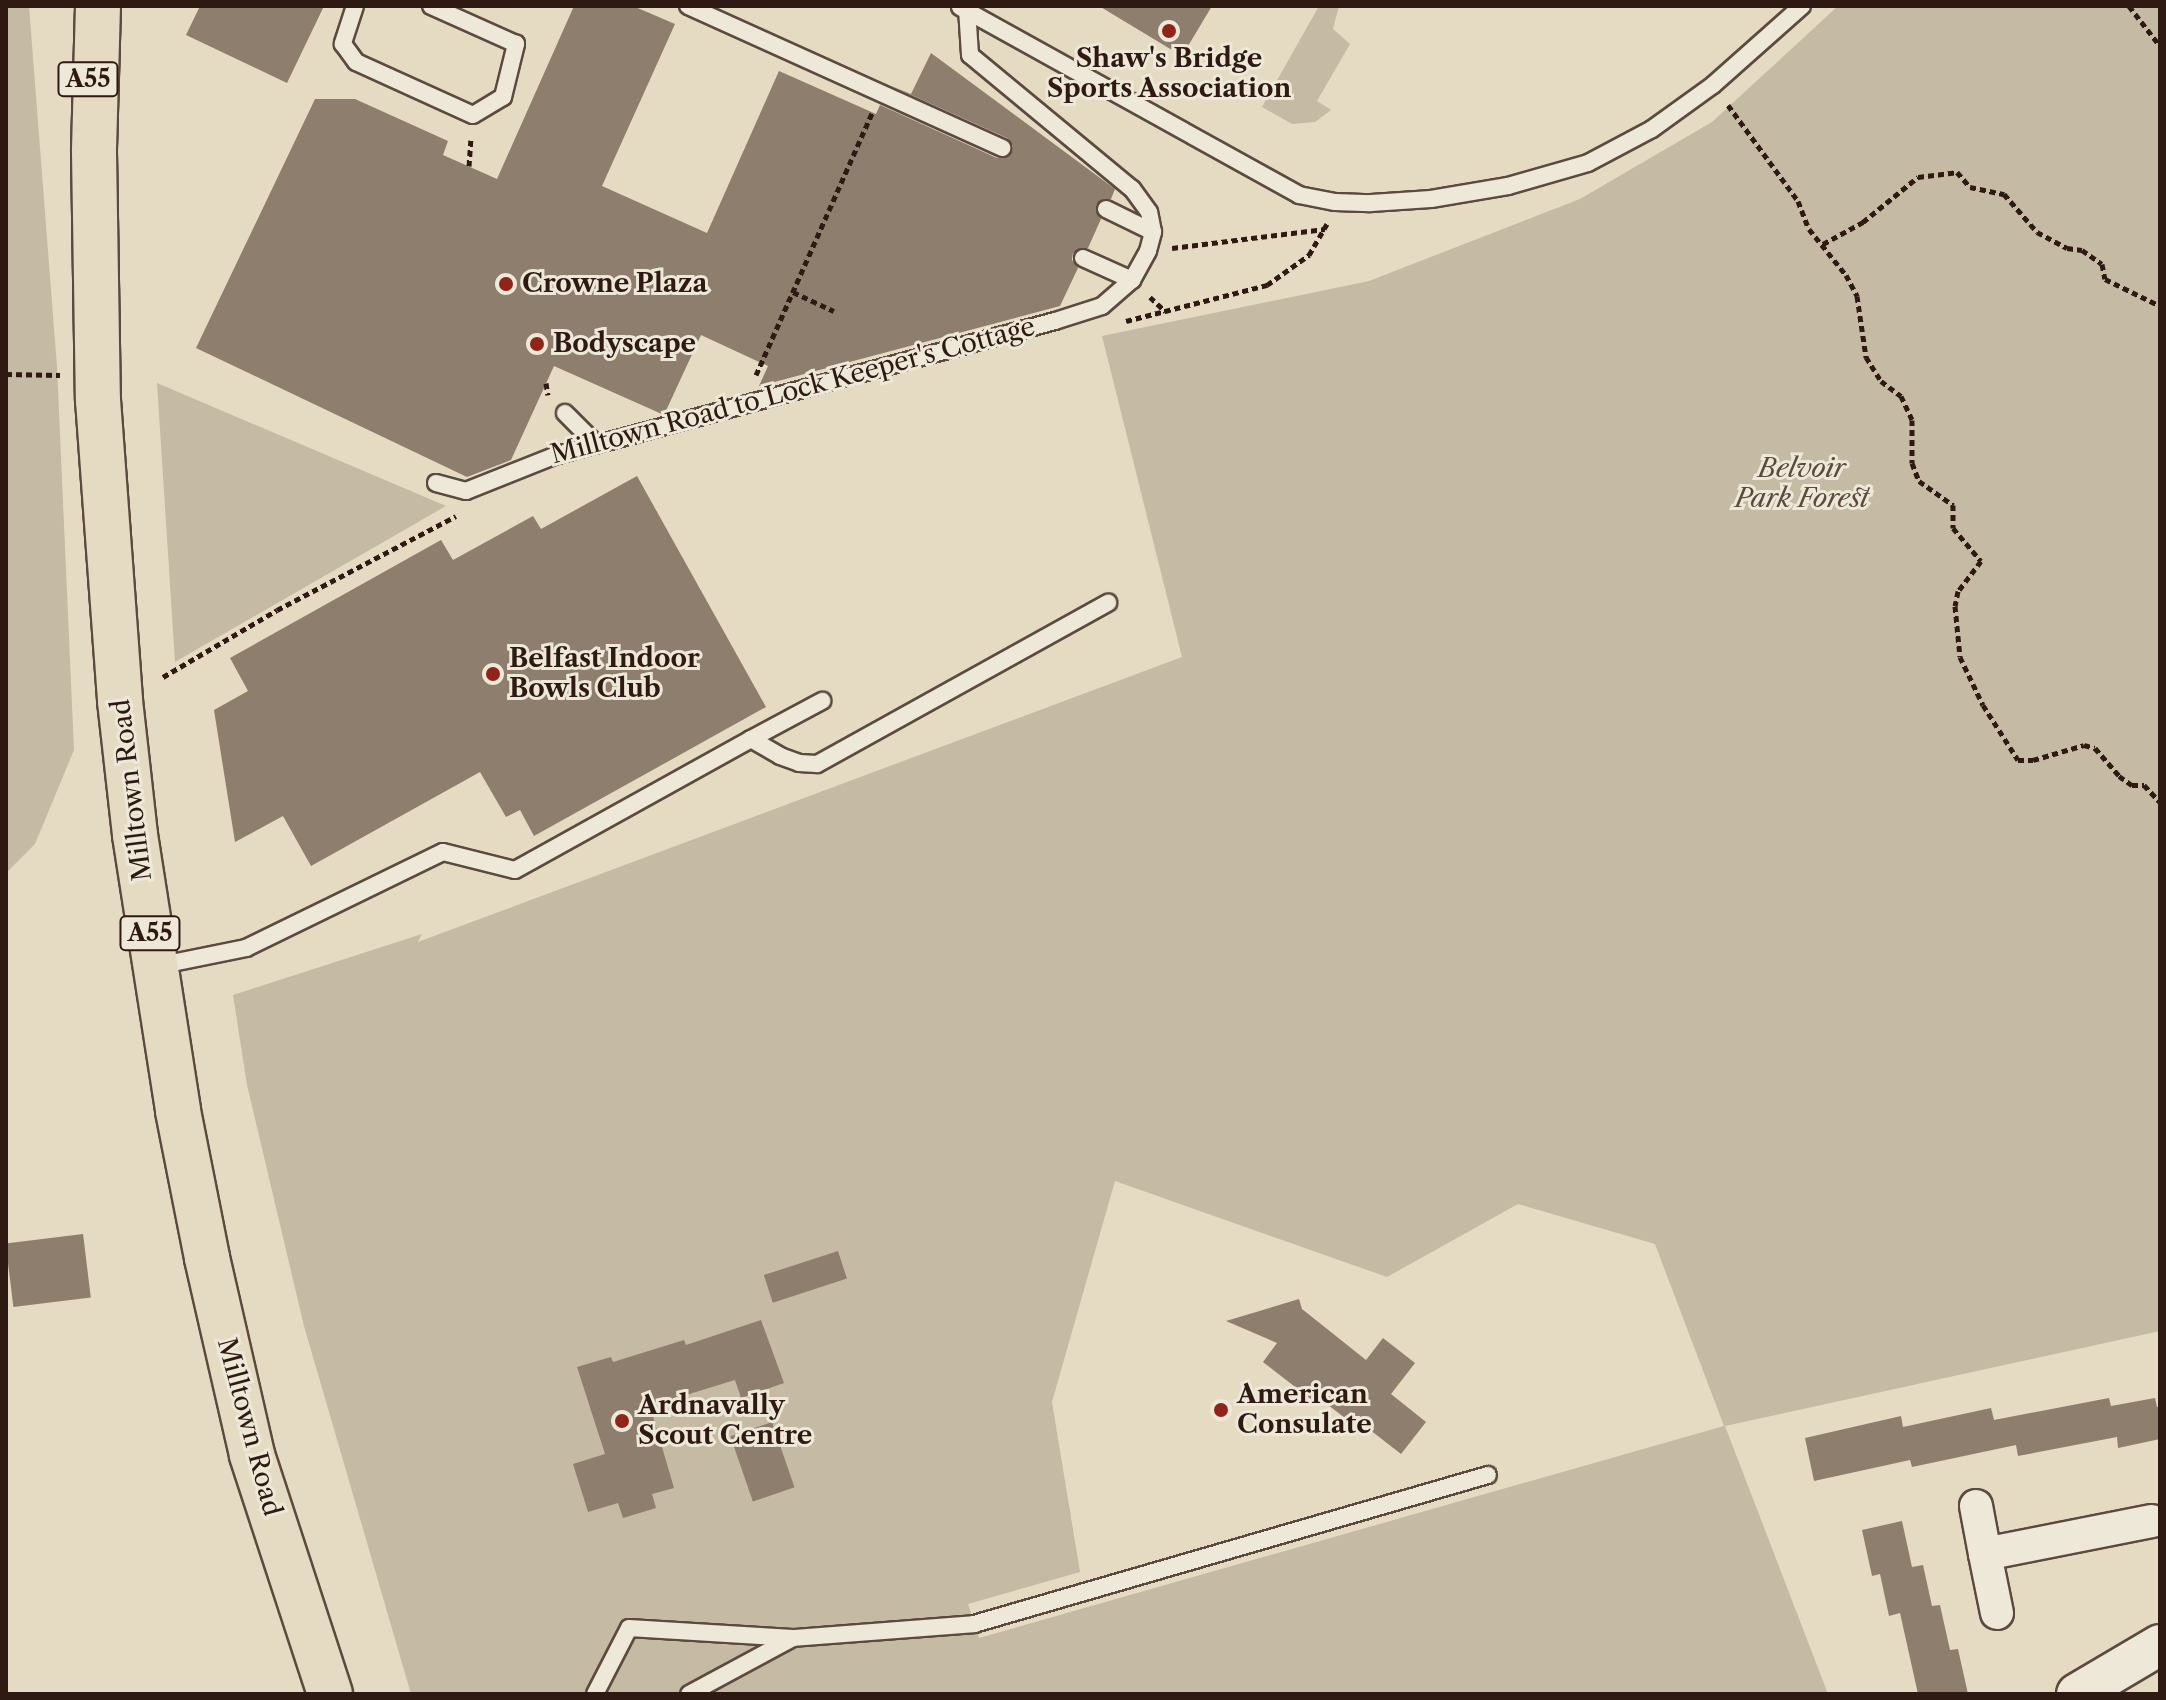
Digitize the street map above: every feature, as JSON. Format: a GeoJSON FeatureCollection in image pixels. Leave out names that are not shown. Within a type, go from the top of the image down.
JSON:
{"type":"FeatureCollection","features":[{"type":"Feature","properties":{"kind":"highway","name":"Milltown Road"},"geometry":{"type":"LineString","coordinates":[[82,6],[94,152]]}},
{"type":"Feature","properties":{"kind":"highway","name":"Milltown Road"},"geometry":{"type":"LineString","coordinates":[[98,6],[94,152],[97,374],[120,701],[135,835],[195,1199],[252,1455],[330,1694]]}},
{"type":"Feature","properties":{"kind":"street"},"geometry":{"type":"LineString","coordinates":[[1976,1506],[1997,1613]]}},
{"type":"Feature","properties":{"kind":"street"},"geometry":{"type":"LineString","coordinates":[[1985,1554],[2157,1527]]}},
{"type":"Feature","properties":{"kind":"street"},"geometry":{"type":"LineString","coordinates":[[2077,1694],[2160,1645]]}},
{"type":"Feature","properties":{"kind":"lane"},"geometry":{"type":"LineString","coordinates":[[355,6],[343,44],[356,62],[473,115],[503,97],[516,44],[431,6]]}},
{"type":"Feature","properties":{"kind":"lane"},"geometry":{"type":"LineString","coordinates":[[688,6],[1002,148]]}},
{"type":"Feature","properties":{"kind":"lane"},"geometry":{"type":"LineString","coordinates":[[963,8],[1299,195],[1335,202],[1431,199],[1508,186],[1588,163],[1652,129],[1713,85],[1802,6]]}},
{"type":"Feature","properties":{"kind":"lane"},"geometry":{"type":"LineString","coordinates":[[436,483],[466,491],[554,456],[1102,306],[1132,280],[1148,251],[1153,232],[1149,212],[1132,189],[970,55],[963,8]]}},
{"type":"Feature","properties":{"kind":"lane"},"geometry":{"type":"LineString","coordinates":[[1106,209],[1153,232]]}},
{"type":"Feature","properties":{"kind":"lane"},"geometry":{"type":"LineString","coordinates":[[1083,258],[1132,280]]}},
{"type":"Feature","properties":{"kind":"lane"},"geometry":{"type":"LineString","coordinates":[[565,413],[596,444]]}},
{"type":"Feature","properties":{"kind":"lane"},"geometry":{"type":"LineString","coordinates":[[751,739],[799,763],[817,764],[1108,603]]}},
{"type":"Feature","properties":{"kind":"lane"},"geometry":{"type":"LineString","coordinates":[[156,967],[246,948],[443,852],[515,870],[822,701]]}},
{"type":"Feature","properties":{"kind":"lane"},"geometry":{"type":"LineString","coordinates":[[595,1694],[629,1628],[793,1638],[974,1624],[1488,1475]]}},
{"type":"Feature","properties":{"kind":"lane"},"geometry":{"type":"LineString","coordinates":[[689,1694],[793,1638]]}},
{"type":"Feature","properties":{"kind":"path"},"geometry":{"type":"LineString","coordinates":[[2129,6],[2160,46]]}},
{"type":"Feature","properties":{"kind":"path"},"geometry":{"type":"LineString","coordinates":[[1713,85],[1798,201],[1809,229],[1823,244],[1857,296],[1866,357],[1881,381],[1901,396],[1912,420],[1912,463],[1919,481],[1953,505],[1953,528],[1981,561],[1958,591],[1955,606],[1960,657],[1983,705],[2018,760],[2033,760],[2084,745],[2095,748],[2119,776],[2132,785],[2144,785],[2160,802]]}},
{"type":"Feature","properties":{"kind":"path"},"geometry":{"type":"LineString","coordinates":[[744,404],[880,94]]}},
{"type":"Feature","properties":{"kind":"path"},"geometry":{"type":"LineString","coordinates":[[1823,244],[1863,222],[1918,177],[1957,172],[1970,187],[2004,194],[2037,232],[2067,248],[2082,250],[2102,264],[2105,279],[2160,306]]}},
{"type":"Feature","properties":{"kind":"path"},"geometry":{"type":"LineString","coordinates":[[1121,322],[1267,285],[1309,255],[1326,229],[1335,202]]}},
{"type":"Feature","properties":{"kind":"path"},"geometry":{"type":"LineString","coordinates":[[1148,251],[1326,229]]}},
{"type":"Feature","properties":{"kind":"path"},"geometry":{"type":"LineString","coordinates":[[793,292],[834,311]]}},
{"type":"Feature","properties":{"kind":"path"},"geometry":{"type":"LineString","coordinates":[[6,374],[97,374]]}},
{"type":"Feature","properties":{"kind":"path"},"geometry":{"type":"LineString","coordinates":[[163,677],[277,610],[465,511]]}},
{"type":"Feature","properties":{"kind":"green space"},"geometry":{"type":"Polygon","coordinates":[[[6,6],[29,6],[57,367],[74,750],[35,844],[6,873],[6,6]]]}},
{"type":"Feature","properties":{"kind":"green space"},"geometry":{"type":"Polygon","coordinates":[[[1319,6],[1339,6],[1333,29],[1350,44],[1317,101],[1331,110],[1315,122],[1292,124],[1262,107],[1319,6]]]}},
{"type":"Feature","properties":{"kind":"green space","name":"Belvoir Park Forest"},"geometry":{"type":"Polygon","coordinates":[[[1838,6],[2160,6],[2160,1331],[1725,1426],[1828,1694],[411,1694],[304,1326],[247,1085],[233,995],[422,934],[418,942],[1182,657],[1102,336],[1369,281],[1580,199],[1712,122],[1838,6]],[[1115,1181],[1052,1402],[1080,1572],[968,1604],[979,1638],[1724,1426],[1655,1244],[1518,1204],[1387,1277],[1115,1181]]]}},
{"type":"Feature","properties":{"kind":"green space"},"geometry":{"type":"Polygon","coordinates":[[[157,383],[446,506],[175,662],[157,383]]]}},
{"type":"Feature","properties":{"kind":"building"},"geometry":{"type":"Polygon","coordinates":[[[200,6],[324,6],[287,83],[186,35],[200,6]]]}},
{"type":"Feature","properties":{"kind":"building","name":"Crowne Plaza"},"geometry":{"type":"Polygon","coordinates":[[[574,6],[633,6],[675,24],[602,186],[707,233],[779,71],[876,114],[880,105],[997,158],[1009,156],[1013,146],[1007,138],[889,85],[911,94],[931,53],[1115,189],[1111,199],[1101,200],[1096,205],[1101,219],[1088,248],[1073,253],[1072,260],[1078,268],[1060,306],[759,386],[768,366],[701,335],[664,415],[554,366],[511,460],[467,477],[196,348],[315,99],[355,99],[448,141],[443,155],[497,179],[574,6]]]}},
{"type":"Feature","properties":{"kind":"building","name":"Shaw's Bridge Sports Association"},"geometry":{"type":"Polygon","coordinates":[[[1099,6],[1212,6],[1182,56],[1099,6]]]}},
{"type":"Feature","properties":{"kind":"building","name":"Belfast Indoor Bowls Club"},"geometry":{"type":"Polygon","coordinates":[[[637,476],[766,707],[534,836],[520,810],[506,817],[480,772],[311,866],[283,816],[235,842],[214,710],[248,691],[230,658],[441,540],[453,560],[533,516],[541,529],[637,476]]]}},
{"type":"Feature","properties":{"kind":"building"},"geometry":{"type":"Polygon","coordinates":[[[83,1234],[91,1298],[13,1307],[6,1243],[83,1234]]]}},
{"type":"Feature","properties":{"kind":"building"},"geometry":{"type":"Polygon","coordinates":[[[838,1251],[847,1279],[773,1303],[764,1275],[838,1251]]]}},
{"type":"Feature","properties":{"kind":"building"},"geometry":{"type":"Polygon","coordinates":[[[1299,1299],[1302,1309],[1366,1360],[1383,1338],[1415,1363],[1391,1394],[1426,1422],[1401,1454],[1365,1426],[1362,1431],[1319,1398],[1316,1403],[1263,1362],[1277,1343],[1226,1321],[1299,1299]]]}},
{"type":"Feature","properties":{"kind":"building","name":"Ardnavally Scout Centre"},"geometry":{"type":"Polygon","coordinates":[[[761,1320],[784,1383],[741,1398],[735,1380],[650,1406],[674,1488],[652,1494],[656,1508],[623,1518],[618,1503],[588,1512],[573,1464],[605,1454],[577,1367],[611,1357],[613,1362],[684,1340],[686,1345],[761,1320]]]}},
{"type":"Feature","properties":{"kind":"building"},"geometry":{"type":"Polygon","coordinates":[[[2109,1398],[2111,1406],[2155,1398],[2157,1407],[2160,1406],[2160,1439],[2118,1448],[2117,1437],[2018,1456],[2016,1445],[1912,1467],[1910,1460],[1814,1481],[1805,1438],[1901,1416],[1903,1427],[1991,1408],[1994,1420],[2109,1398]]]}},
{"type":"Feature","properties":{"kind":"building"},"geometry":{"type":"Polygon","coordinates":[[[772,1422],[794,1487],[753,1502],[730,1436],[772,1422]]]}},
{"type":"Feature","properties":{"kind":"building"},"geometry":{"type":"Polygon","coordinates":[[[1902,1521],[1912,1567],[1923,1565],[1932,1606],[1940,1605],[1950,1650],[1958,1649],[1968,1694],[1918,1694],[1900,1613],[1889,1616],[1880,1574],[1872,1576],[1862,1530],[1902,1521]]]}},
{"type":"Feature","properties":{"kind":"place","name":"Shaw's Bridge Sports Association"},"geometry":{"type":"Point","coordinates":[1169,31]}},
{"type":"Feature","properties":{"kind":"place","name":"Crowne Plaza"},"geometry":{"type":"Point","coordinates":[506,284]}},
{"type":"Feature","properties":{"kind":"place","name":"Bodyscape"},"geometry":{"type":"Point","coordinates":[537,344]}},
{"type":"Feature","properties":{"kind":"place","name":"Belfast Indoor Bowls Club"},"geometry":{"type":"Point","coordinates":[493,674]}},
{"type":"Feature","properties":{"kind":"place","name":"American Consulate"},"geometry":{"type":"Point","coordinates":[1221,1410]}},
{"type":"Feature","properties":{"kind":"place","name":"Ardnavally Scout Centre"},"geometry":{"type":"Point","coordinates":[622,1421]}}]}
